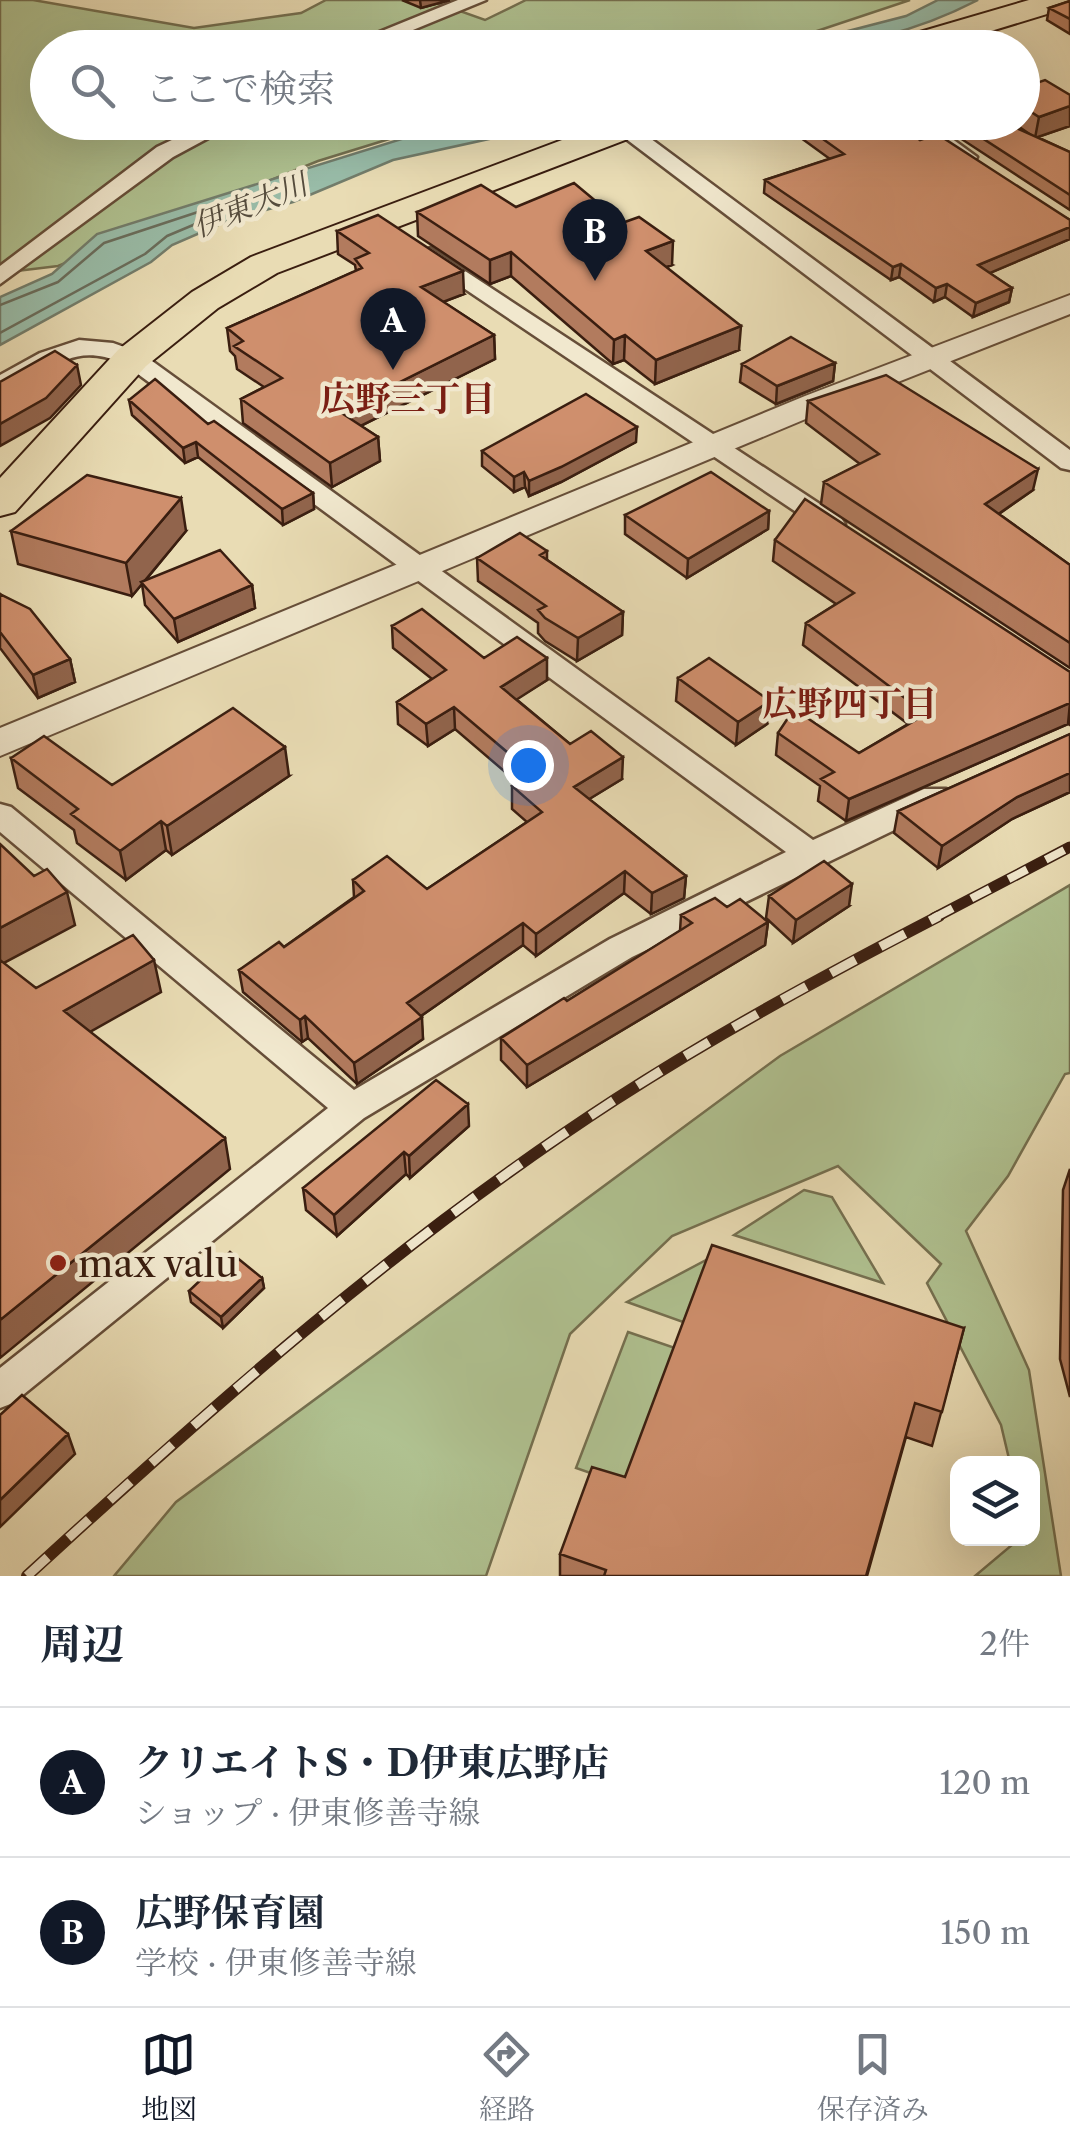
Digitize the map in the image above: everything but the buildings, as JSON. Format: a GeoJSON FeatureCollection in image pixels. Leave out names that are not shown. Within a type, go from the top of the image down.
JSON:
{"type":"FeatureCollection","features":[{"type":"Feature","properties":{"kind":"main road"},"geometry":{"type":"LineString","coordinates":[[960,30],[1057,1]]}},
{"type":"Feature","properties":{"kind":"main road"},"geometry":{"type":"LineString","coordinates":[[0,503],[132,358],[205,300],[264,265],[593,140]]}},
{"type":"Feature","properties":{"kind":"street"},"geometry":{"type":"LineString","coordinates":[[397,30],[476,0]]}},
{"type":"Feature","properties":{"kind":"street"},"geometry":{"type":"LineString","coordinates":[[0,278],[165,152],[190,140]]}},
{"type":"Feature","properties":{"kind":"street"},"geometry":{"type":"LineString","coordinates":[[652,140],[928,359],[1070,462]]}},
{"type":"Feature","properties":{"kind":"street"},"geometry":{"type":"LineString","coordinates":[[941,140],[992,174]]}},
{"type":"Feature","properties":{"kind":"street"},"geometry":{"type":"LineString","coordinates":[[378,220],[846,534]]}},
{"type":"Feature","properties":{"kind":"street"},"geometry":{"type":"LineString","coordinates":[[0,743],[421,567],[1070,304]]}},
{"type":"Feature","properties":{"kind":"street"},"geometry":{"type":"LineString","coordinates":[[0,385],[80,346],[108,345],[132,358],[810,854]]}},
{"type":"Feature","properties":{"kind":"street"},"geometry":{"type":"LineString","coordinates":[[0,1392],[352,1108],[621,948],[810,854],[966,784]]}},
{"type":"Feature","properties":{"kind":"street"},"geometry":{"type":"LineString","coordinates":[[0,815],[352,1108]]}},
{"type":"Feature","properties":{"kind":"shaded area"},"geometry":{"type":"Polygon","coordinates":[[[0,0],[33,0],[194,28],[301,13],[326,0],[429,0],[485,20],[526,0],[910,0],[820,30],[30,30],[30,140],[386,140],[318,161],[58,266],[0,273],[0,0]]]}},
{"type":"Feature","properties":{"kind":"shaded area"},"geometry":{"type":"Polygon","coordinates":[[[1070,885],[1070,1073],[1065,1074],[1008,1176],[966,1231],[1029,1370],[1061,1576],[975,1576],[1011,1546],[1040,1546],[1040,1456],[1008,1456],[1001,1425],[927,1283],[941,1264],[838,1166],[672,1236],[570,1334],[486,1576],[114,1576],[176,1502],[780,1056],[1070,885]]]}},
{"type":"Feature","properties":{"kind":"shaded area"},"geometry":{"type":"Polygon","coordinates":[[[804,1190],[832,1197],[883,1283],[734,1235],[804,1190]]]}},
{"type":"Feature","properties":{"kind":"shaded area"},"geometry":{"type":"Polygon","coordinates":[[[723,1251],[683,1322],[627,1302],[723,1251]]]}},
{"type":"Feature","properties":{"kind":"shaded area"},"geometry":{"type":"Polygon","coordinates":[[[628,1332],[675,1348],[625,1485],[576,1468],[628,1332]]]}},
{"type":"Feature","properties":{"kind":"water"},"geometry":{"type":"Polygon","coordinates":[[[938,0],[978,0],[904,30],[852,30],[906,16],[938,0]]]}},
{"type":"Feature","properties":{"kind":"water","name":"伊東大川"},"geometry":{"type":"Polygon","coordinates":[[[398,140],[484,140],[393,160],[293,202],[225,222],[172,245],[151,262],[0,345],[0,297],[52,274],[97,234],[398,140]]]}},
{"type":"Feature","properties":{"kind":"railway"},"geometry":{"type":"LineString","coordinates":[[934,918],[1070,847]]}},
{"type":"Feature","properties":{"kind":"railway"},"geometry":{"type":"LineString","coordinates":[[27,1576],[311,1325],[537,1152],[655,1074],[939,916]]}},
{"type":"Feature","properties":{"kind":"place","name":"広野保育園"},"geometry":{"type":"Point","coordinates":[595,281]}},
{"type":"Feature","properties":{"kind":"place","name":"クリエイトS・D伊東広野店"},"geometry":{"type":"Point","coordinates":[393,370]}},
{"type":"Feature","properties":{"kind":"place","name":"max valu"},"geometry":{"type":"Point","coordinates":[58,1263]}},
{"type":"Feature","properties":{"kind":"district","name":"広野三丁目"},"geometry":{"type":"Point","coordinates":[408,398]}},
{"type":"Feature","properties":{"kind":"district","name":"広野四丁目"},"geometry":{"type":"Point","coordinates":[850,703]}}]}
